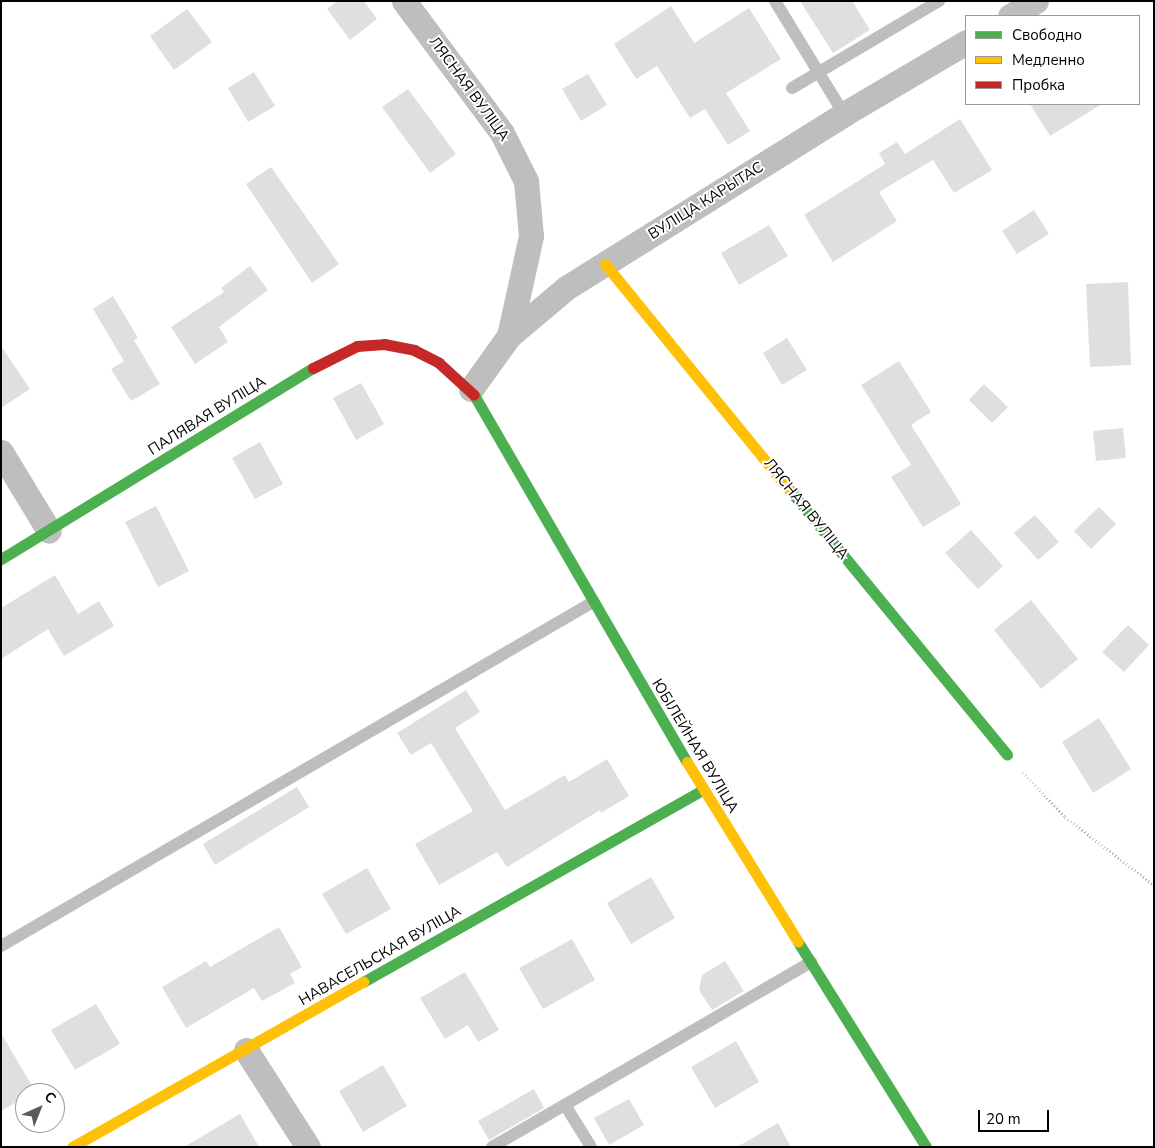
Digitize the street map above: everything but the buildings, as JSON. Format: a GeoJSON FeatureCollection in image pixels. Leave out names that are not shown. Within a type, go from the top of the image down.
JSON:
{"type":"FeatureCollection","features":[{"type":"Feature","properties":{"kind":"main road","name":"ЛЯСНАЯ ВУЛІЦА"},"geometry":{"type":"LineString","coordinates":[[605,264],[1007,755]]}},
{"type":"Feature","properties":{"kind":"main road","name":"ПАЛЯВАЯ ВУЛІЦА"},"geometry":{"type":"LineString","coordinates":[[1,559],[308,371],[357,346],[384,344],[414,350],[439,363]]}},
{"type":"Feature","properties":{"kind":"main road","name":"ЮБІЛЕЙНАЯ ВУЛІЦА"},"geometry":{"type":"LineString","coordinates":[[439,363],[471,389],[703,790],[926,1147]]}},
{"type":"Feature","properties":{"kind":"main road","name":"НАВАСЕЛЬСКАЯ ВУЛІЦА"},"geometry":{"type":"LineString","coordinates":[[72,1147],[703,790]]}},
{"type":"Feature","properties":{"kind":"street","name":"ЛЯСНАЯ ВУЛІЦА"},"geometry":{"type":"LineString","coordinates":[[404,1],[502,133],[526,181],[531,236],[509,336]]}},
{"type":"Feature","properties":{"kind":"street"},"geometry":{"type":"LineString","coordinates":[[1012,15],[1036,1]]}},
{"type":"Feature","properties":{"kind":"street","name":"ВУЛІЦА КАРЫТАС"},"geometry":{"type":"LineString","coordinates":[[471,389],[509,336],[566,288],[844,114],[965,43]]}},
{"type":"Feature","properties":{"kind":"street"},"geometry":{"type":"LineString","coordinates":[[1,452],[49,531]]}},
{"type":"Feature","properties":{"kind":"street"},"geometry":{"type":"LineString","coordinates":[[246,1050],[308,1147]]}},
{"type":"Feature","properties":{"kind":"lane"},"geometry":{"type":"LineString","coordinates":[[776,1],[816,72],[844,114]]}},
{"type":"Feature","properties":{"kind":"lane"},"geometry":{"type":"LineString","coordinates":[[792,88],[816,72],[939,1]]}},
{"type":"Feature","properties":{"kind":"lane"},"geometry":{"type":"LineString","coordinates":[[1,946],[594,602]]}},
{"type":"Feature","properties":{"kind":"lane"},"geometry":{"type":"LineString","coordinates":[[492,1147],[810,962]]}},
{"type":"Feature","properties":{"kind":"lane"},"geometry":{"type":"LineString","coordinates":[[565,1104],[591,1147]]}},
{"type":"Feature","properties":{"kind":"path"},"geometry":{"type":"LineString","coordinates":[[1007,755],[1065,817],[1154,885]]}},
{"type":"Feature","properties":{"kind":"traffic: fast"},"geometry":{"type":"LineString","coordinates":[[1,559],[313,368]]}},
{"type":"Feature","properties":{"kind":"traffic: fast"},"geometry":{"type":"LineString","coordinates":[[474,395],[687,762]]}},
{"type":"Feature","properties":{"kind":"traffic: fast"},"geometry":{"type":"LineString","coordinates":[[788,488],[1007,755]]}},
{"type":"Feature","properties":{"kind":"traffic: fast"},"geometry":{"type":"LineString","coordinates":[[363,982],[703,790]]}},
{"type":"Feature","properties":{"kind":"traffic: fast"},"geometry":{"type":"LineString","coordinates":[[798,942],[926,1147]]}},
{"type":"Feature","properties":{"kind":"traffic: slow"},"geometry":{"type":"LineString","coordinates":[[605,264],[788,488]]}},
{"type":"Feature","properties":{"kind":"traffic: slow"},"geometry":{"type":"LineString","coordinates":[[687,762],[798,942]]}},
{"type":"Feature","properties":{"kind":"traffic: slow"},"geometry":{"type":"LineString","coordinates":[[72,1147],[363,982]]}},
{"type":"Feature","properties":{"kind":"traffic: jam"},"geometry":{"type":"LineString","coordinates":[[313,368],[357,346],[384,344],[414,350],[439,363],[474,395]]}}]}
